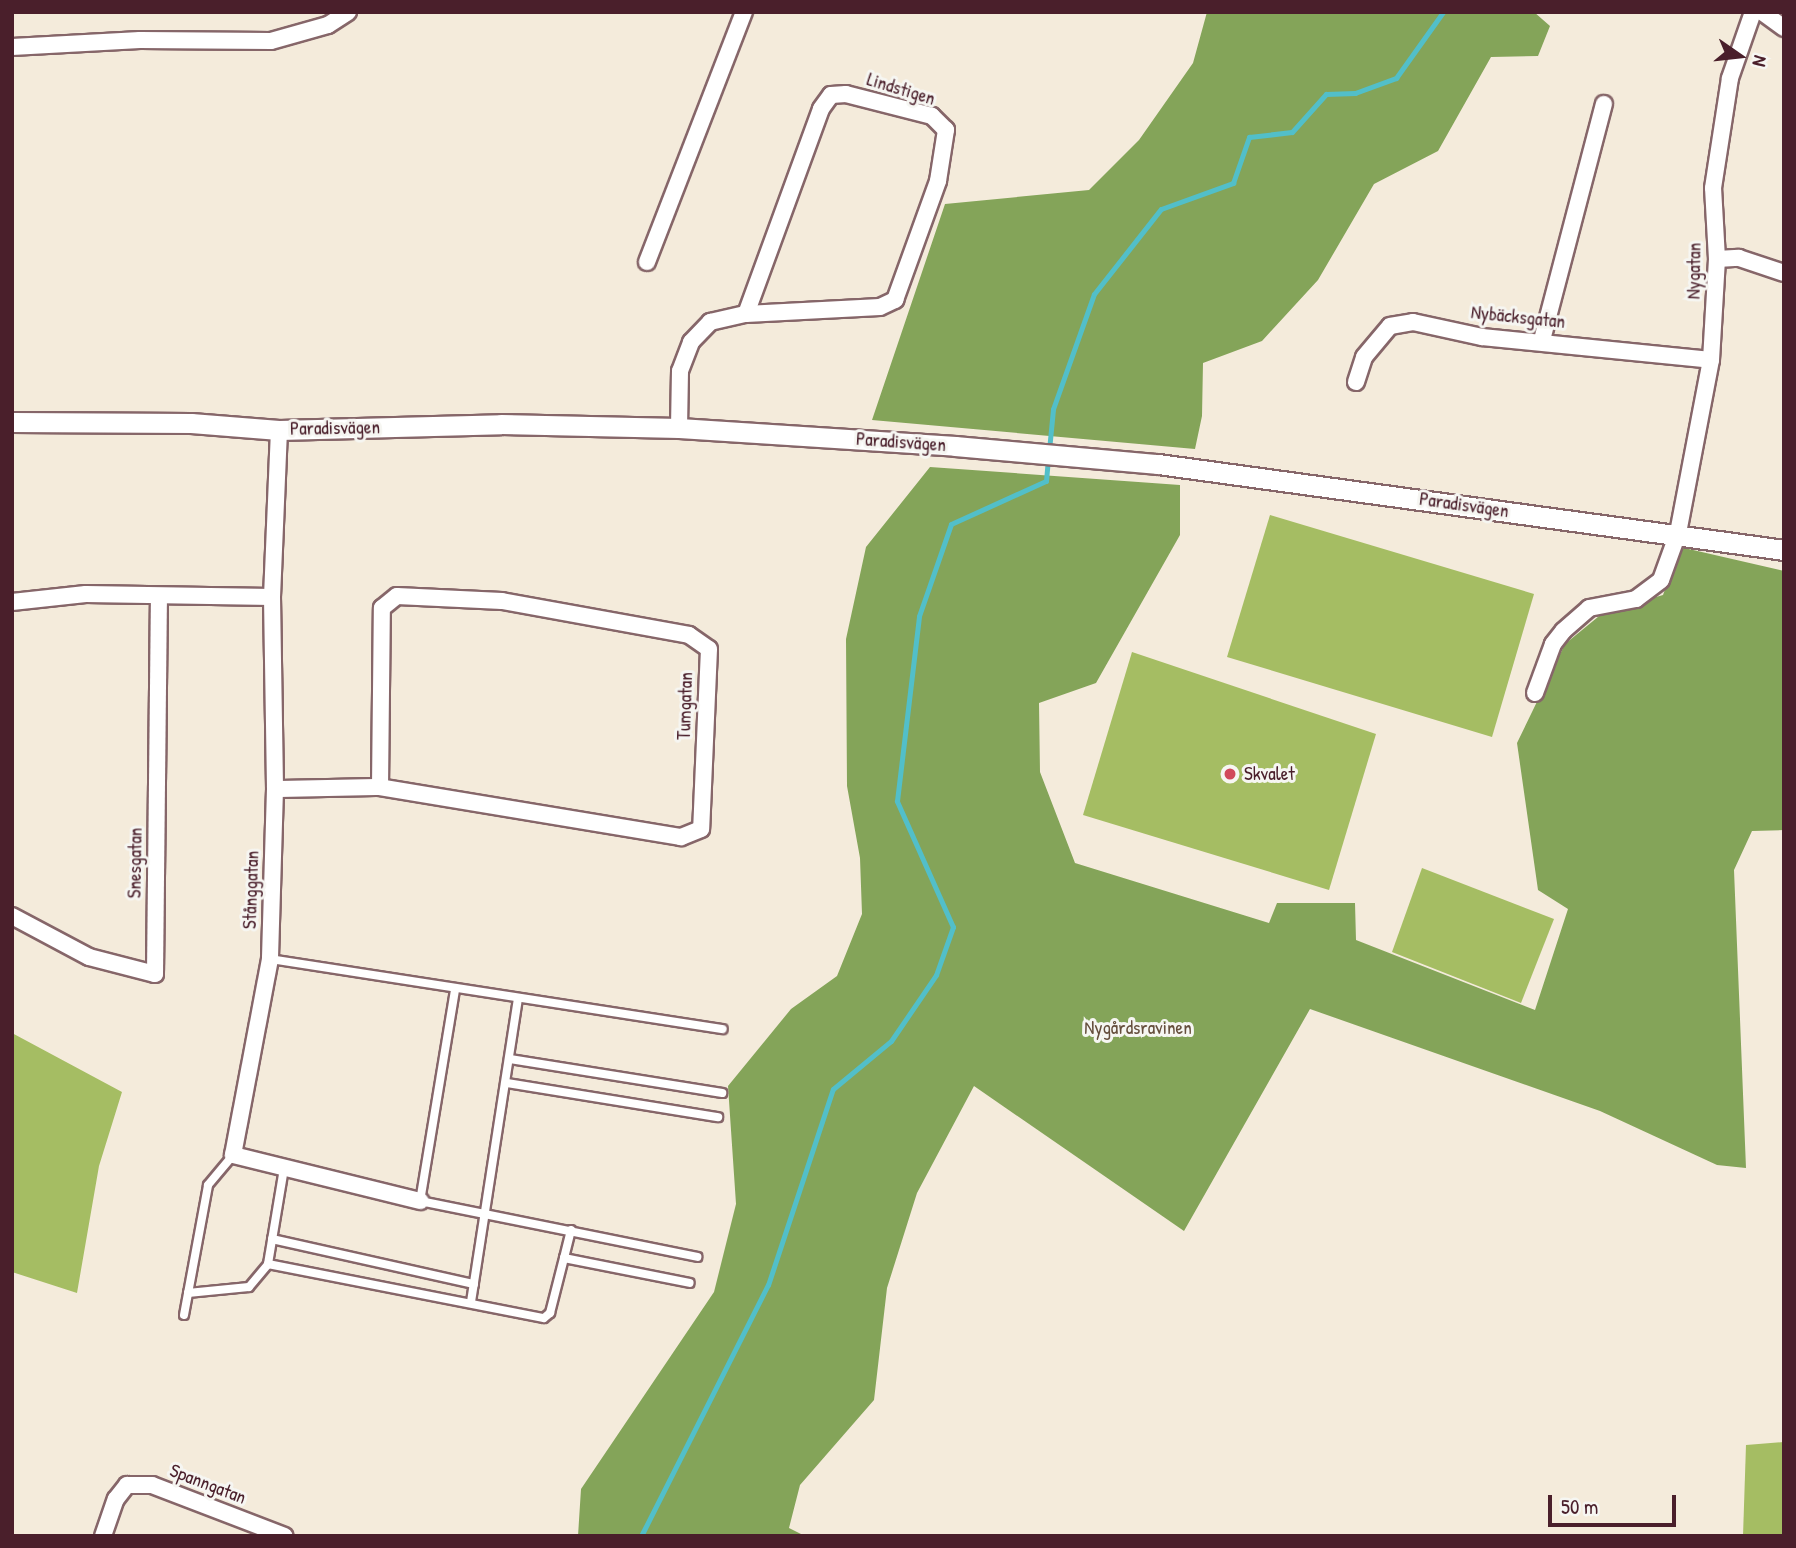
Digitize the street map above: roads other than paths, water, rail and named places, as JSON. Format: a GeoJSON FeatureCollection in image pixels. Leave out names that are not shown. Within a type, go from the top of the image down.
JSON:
{"type":"FeatureCollection","features":[{"type":"Feature","properties":{"kind":"street"},"geometry":{"type":"LineString","coordinates":[[12,47],[140,40],[271,41],[328,25],[348,12]]}},
{"type":"Feature","properties":{"kind":"street"},"geometry":{"type":"LineString","coordinates":[[647,262],[744,12]]}},
{"type":"Feature","properties":{"kind":"street","name":"Nygatan"},"geometry":{"type":"LineString","coordinates":[[1535,693],[1553,644],[1563,631],[1588,608],[1636,599],[1661,580],[1678,533],[1710,360],[1717,259],[1713,188],[1730,78],[1753,12]]}},
{"type":"Feature","properties":{"kind":"street"},"geometry":{"type":"LineString","coordinates":[[1762,12],[1784,28]]}},
{"type":"Feature","properties":{"kind":"street","name":"Lindstigen"},"geometry":{"type":"LineString","coordinates":[[679,428],[680,371],[691,342],[710,322],[746,314],[880,307],[895,300],[938,181],[946,130],[932,116],[846,94],[831,95],[821,109],[746,314]]}},
{"type":"Feature","properties":{"kind":"street"},"geometry":{"type":"LineString","coordinates":[[1542,340],[1604,104]]}},
{"type":"Feature","properties":{"kind":"street"},"geometry":{"type":"LineString","coordinates":[[1717,259],[1739,258],[1784,274]]}},
{"type":"Feature","properties":{"kind":"street","name":"Nybäcksgatan"},"geometry":{"type":"LineString","coordinates":[[1356,382],[1364,356],[1390,326],[1413,322],[1482,337],[1542,340],[1710,360]]}},
{"type":"Feature","properties":{"kind":"street","name":"Paradisvägen"},"geometry":{"type":"LineString","coordinates":[[12,422],[191,423],[279,430],[501,424],[679,428],[955,446],[1158,464],[1678,533],[1784,551]]}},
{"type":"Feature","properties":{"kind":"street","name":"Stånggatan"},"geometry":{"type":"LineString","coordinates":[[233,1155],[270,959],[275,789],[272,597],[279,430]]}},
{"type":"Feature","properties":{"kind":"street"},"geometry":{"type":"LineString","coordinates":[[12,601],[86,594],[272,597]]}},
{"type":"Feature","properties":{"kind":"street","name":"Tumgatan"},"geometry":{"type":"LineString","coordinates":[[275,789],[380,787],[681,836],[701,829],[709,649],[689,635],[502,601],[397,596],[382,608],[380,787]]}},
{"type":"Feature","properties":{"kind":"street","name":"Snesgatan"},"geometry":{"type":"LineString","coordinates":[[12,916],[89,957],[155,974],[159,597]]}},
{"type":"Feature","properties":{"kind":"street"},"geometry":{"type":"LineString","coordinates":[[233,1155],[420,1201]]}},
{"type":"Feature","properties":{"kind":"street","name":"Spanngatan"},"geometry":{"type":"LineString","coordinates":[[103,1536],[116,1499],[127,1485],[152,1485],[285,1536]]}},
{"type":"Feature","properties":{"kind":"lane"},"geometry":{"type":"LineString","coordinates":[[270,959],[455,990],[723,1029]]}},
{"type":"Feature","properties":{"kind":"lane"},"geometry":{"type":"LineString","coordinates":[[455,990],[420,1201],[488,1212],[697,1257]]}},
{"type":"Feature","properties":{"kind":"lane"},"geometry":{"type":"LineString","coordinates":[[471,1302],[488,1212],[518,999]]}},
{"type":"Feature","properties":{"kind":"lane"},"geometry":{"type":"LineString","coordinates":[[510,1059],[722,1093]]}},
{"type":"Feature","properties":{"kind":"lane"},"geometry":{"type":"LineString","coordinates":[[506,1083],[718,1117]]}},
{"type":"Feature","properties":{"kind":"lane"},"geometry":{"type":"LineString","coordinates":[[184,1315],[208,1185],[233,1155]]}},
{"type":"Feature","properties":{"kind":"lane"},"geometry":{"type":"LineString","coordinates":[[188,1293],[249,1287],[268,1264],[284,1167]]}},
{"type":"Feature","properties":{"kind":"lane"},"geometry":{"type":"LineString","coordinates":[[268,1264],[544,1318],[550,1313],[571,1230]]}},
{"type":"Feature","properties":{"kind":"lane"},"geometry":{"type":"LineString","coordinates":[[272,1240],[474,1284]]}},
{"type":"Feature","properties":{"kind":"lane"},"geometry":{"type":"LineString","coordinates":[[564,1258],[690,1283]]}},
{"type":"Feature","properties":{"kind":"waterway"},"geometry":{"type":"LineString","coordinates":[[1049,450],[1053,409],[1094,294],[1161,209],[1233,183],[1249,137],[1292,132],[1326,94],[1355,93],[1396,78],[1443,12]]}},
{"type":"Feature","properties":{"kind":"waterway"},"geometry":{"type":"LineString","coordinates":[[641,1536],[768,1285],[833,1089],[891,1041],[936,975],[953,927],[897,801],[919,616],[951,524],[1046,481],[1048,460]]}},
{"type":"Feature","properties":{"kind":"place","name":"Skvalet"},"geometry":{"type":"Point","coordinates":[1230,774]}},
{"type":"Feature","properties":{"kind":"park label","name":"Nygårdsravinen"},"geometry":{"type":"Point","coordinates":[1138,1028]}}]}
